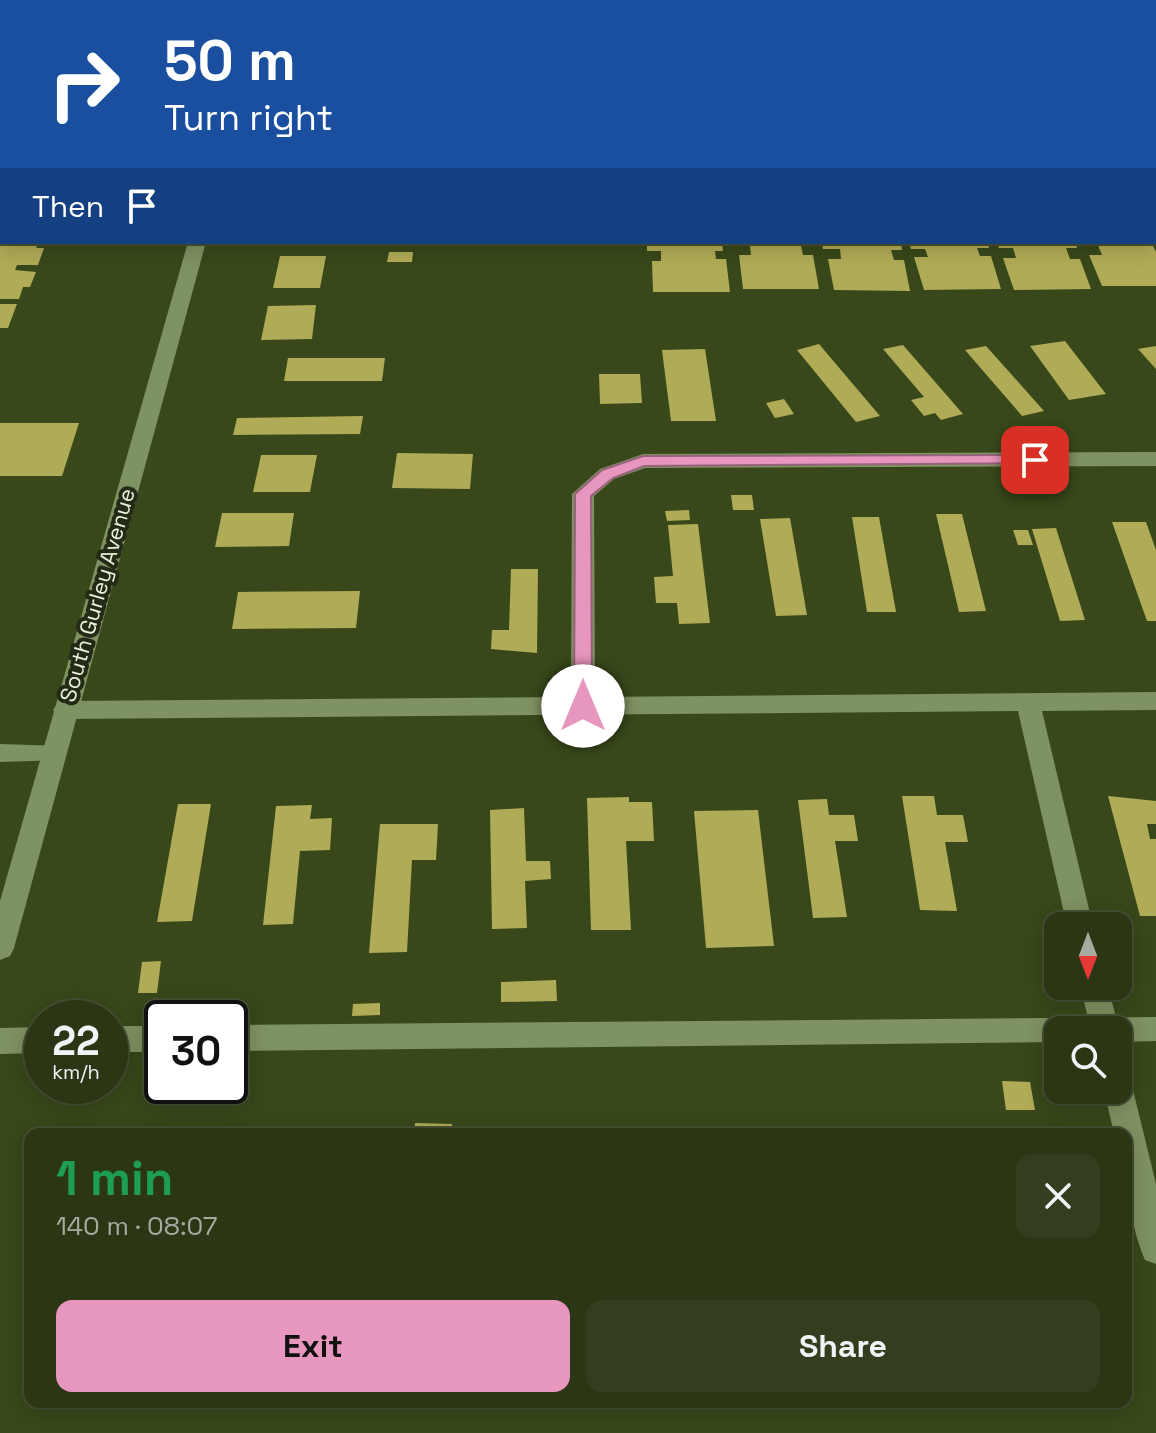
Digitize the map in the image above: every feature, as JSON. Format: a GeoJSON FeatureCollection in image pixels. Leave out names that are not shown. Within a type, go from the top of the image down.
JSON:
{"type":"FeatureCollection","features":[{"type":"Feature","properties":{"kind":"street","name":"South Gurley Avenue"},"geometry":{"type":"LineString","coordinates":[[0,948],[196,244]]}},
{"type":"Feature","properties":{"kind":"street"},"geometry":{"type":"LineString","coordinates":[[583,706],[583,494],[607,474],[643,461],[1156,459]]}},
{"type":"Feature","properties":{"kind":"street"},"geometry":{"type":"LineString","coordinates":[[1027,700],[1077,912]]}},
{"type":"Feature","properties":{"kind":"street"},"geometry":{"type":"LineString","coordinates":[[65,710],[1156,701]]}},
{"type":"Feature","properties":{"kind":"street"},"geometry":{"type":"LineString","coordinates":[[0,753],[54,753]]}},
{"type":"Feature","properties":{"kind":"street"},"geometry":{"type":"LineString","coordinates":[[1132,1029],[1156,1029]]}},
{"type":"Feature","properties":{"kind":"street"},"geometry":{"type":"LineString","coordinates":[[248,1038],[1044,1030]]}},
{"type":"Feature","properties":{"kind":"street"},"geometry":{"type":"LineString","coordinates":[[0,1041],[24,1040]]}},
{"type":"Feature","properties":{"kind":"street"},"geometry":{"type":"LineString","coordinates":[[1122,1104],[1128,1128]]}},
{"type":"Feature","properties":{"kind":"street"},"geometry":{"type":"LineString","coordinates":[[1132,1146],[1156,1249]]}},
{"type":"Feature","properties":{"kind":"building"},"geometry":{"type":"Polygon","coordinates":[[[0,244],[38,244],[36,248],[44,248],[38,265],[17,265],[15,270],[36,272],[30,287],[23,287],[19,299],[0,299],[0,244]]]}},
{"type":"Feature","properties":{"kind":"building"},"geometry":{"type":"Polygon","coordinates":[[[647,244],[722,244],[723,251],[715,251],[716,259],[726,259],[730,292],[653,292],[652,261],[661,261],[661,251],[647,251],[647,244]]]}},
{"type":"Feature","properties":{"kind":"building"},"geometry":{"type":"Polygon","coordinates":[[[811,244],[801,246],[803,255],[813,255],[819,289],[743,289],[739,255],[751,255],[750,246],[737,246],[811,244]]]}},
{"type":"Feature","properties":{"kind":"building"},"geometry":{"type":"Polygon","coordinates":[[[822,244],[901,244],[902,250],[891,250],[894,260],[904,260],[910,291],[834,290],[828,259],[841,259],[840,249],[823,249],[822,244]]]}},
{"type":"Feature","properties":{"kind":"building"},"geometry":{"type":"Polygon","coordinates":[[[910,244],[988,244],[989,248],[977,248],[980,256],[991,256],[1001,289],[924,290],[914,257],[928,257],[925,249],[911,249],[910,244]]]}},
{"type":"Feature","properties":{"kind":"building"},"geometry":{"type":"Polygon","coordinates":[[[998,244],[1076,244],[1077,248],[1066,248],[1070,259],[1080,259],[1091,289],[1014,290],[1003,258],[1016,258],[1013,248],[999,248],[998,244]]]}},
{"type":"Feature","properties":{"kind":"building"},"geometry":{"type":"Polygon","coordinates":[[[1152,244],[1156,252],[1156,286],[1102,286],[1089,255],[1102,255],[1098,245],[1085,245],[1152,244]]]}},
{"type":"Feature","properties":{"kind":"building"},"geometry":{"type":"Polygon","coordinates":[[[389,252],[413,252],[412,262],[387,262],[389,252]]]}},
{"type":"Feature","properties":{"kind":"building"},"geometry":{"type":"Polygon","coordinates":[[[280,256],[326,256],[320,288],[273,288],[280,256]]]}},
{"type":"Feature","properties":{"kind":"building"},"geometry":{"type":"Polygon","coordinates":[[[0,304],[17,304],[8,328],[0,328],[0,304]]]}},
{"type":"Feature","properties":{"kind":"building"},"geometry":{"type":"Polygon","coordinates":[[[316,305],[312,339],[261,340],[268,306],[316,305]]]}},
{"type":"Feature","properties":{"kind":"building"},"geometry":{"type":"Polygon","coordinates":[[[1065,341],[1106,394],[1069,400],[1030,346],[1065,341]]]}},
{"type":"Feature","properties":{"kind":"building"},"geometry":{"type":"Polygon","coordinates":[[[819,344],[880,416],[856,422],[797,350],[819,344]]]}},
{"type":"Feature","properties":{"kind":"building"},"geometry":{"type":"Polygon","coordinates":[[[903,345],[963,414],[941,420],[935,413],[924,416],[911,400],[924,397],[883,349],[903,345]]]}},
{"type":"Feature","properties":{"kind":"building"},"geometry":{"type":"Polygon","coordinates":[[[986,346],[1044,411],[1022,416],[965,350],[986,346]]]}},
{"type":"Feature","properties":{"kind":"building"},"geometry":{"type":"Polygon","coordinates":[[[1156,346],[1156,369],[1138,349],[1156,346]]]}},
{"type":"Feature","properties":{"kind":"building"},"geometry":{"type":"Polygon","coordinates":[[[705,349],[716,421],[671,421],[662,350],[705,349]]]}},
{"type":"Feature","properties":{"kind":"building"},"geometry":{"type":"Polygon","coordinates":[[[288,358],[385,358],[382,381],[284,381],[288,358]]]}},
{"type":"Feature","properties":{"kind":"building"},"geometry":{"type":"Polygon","coordinates":[[[599,374],[640,374],[642,403],[600,404],[599,374]]]}},
{"type":"Feature","properties":{"kind":"building"},"geometry":{"type":"Polygon","coordinates":[[[784,399],[794,414],[775,418],[766,403],[784,399]]]}},
{"type":"Feature","properties":{"kind":"building"},"geometry":{"type":"Polygon","coordinates":[[[363,416],[360,434],[233,435],[237,418],[363,416]]]}},
{"type":"Feature","properties":{"kind":"building"},"geometry":{"type":"Polygon","coordinates":[[[0,423],[79,423],[62,476],[0,476],[0,423]]]}},
{"type":"Feature","properties":{"kind":"building"},"geometry":{"type":"Polygon","coordinates":[[[397,453],[473,454],[470,489],[392,488],[397,453]]]}},
{"type":"Feature","properties":{"kind":"building"},"geometry":{"type":"Polygon","coordinates":[[[261,455],[317,455],[310,492],[253,492],[261,455]]]}},
{"type":"Feature","properties":{"kind":"building"},"geometry":{"type":"Polygon","coordinates":[[[731,495],[752,495],[754,510],[733,510],[731,495]]]}},
{"type":"Feature","properties":{"kind":"building"},"geometry":{"type":"Polygon","coordinates":[[[689,510],[690,520],[667,521],[665,511],[689,510]]]}},
{"type":"Feature","properties":{"kind":"building"},"geometry":{"type":"Polygon","coordinates":[[[222,513],[294,513],[289,546],[215,547],[222,513]]]}},
{"type":"Feature","properties":{"kind":"building"},"geometry":{"type":"Polygon","coordinates":[[[936,514],[962,514],[986,611],[959,612],[936,514]]]}},
{"type":"Feature","properties":{"kind":"building"},"geometry":{"type":"Polygon","coordinates":[[[852,517],[879,517],[896,612],[867,612],[852,517]]]}},
{"type":"Feature","properties":{"kind":"building"},"geometry":{"type":"Polygon","coordinates":[[[790,518],[807,615],[776,616],[760,519],[790,518]]]}},
{"type":"Feature","properties":{"kind":"building"},"geometry":{"type":"Polygon","coordinates":[[[1112,522],[1146,522],[1156,550],[1156,621],[1147,621],[1112,522]]]}},
{"type":"Feature","properties":{"kind":"building"},"geometry":{"type":"Polygon","coordinates":[[[698,524],[710,623],[679,624],[677,603],[656,603],[654,577],[673,576],[668,525],[698,524]]]}},
{"type":"Feature","properties":{"kind":"building"},"geometry":{"type":"Polygon","coordinates":[[[1056,528],[1085,620],[1060,621],[1032,529],[1056,528]]]}},
{"type":"Feature","properties":{"kind":"building"},"geometry":{"type":"Polygon","coordinates":[[[1013,530],[1028,530],[1033,545],[1018,545],[1013,530]]]}},
{"type":"Feature","properties":{"kind":"building"},"geometry":{"type":"Polygon","coordinates":[[[511,569],[538,569],[537,653],[491,649],[492,630],[509,630],[511,569]]]}},
{"type":"Feature","properties":{"kind":"building"},"geometry":{"type":"Polygon","coordinates":[[[360,591],[356,628],[232,629],[238,592],[360,591]]]}},
{"type":"Feature","properties":{"kind":"building"},"geometry":{"type":"Polygon","coordinates":[[[902,796],[934,796],[937,815],[963,815],[968,842],[945,842],[957,911],[920,910],[902,796]]]}},
{"type":"Feature","properties":{"kind":"building"},"geometry":{"type":"Polygon","coordinates":[[[1108,796],[1156,801],[1156,824],[1147,824],[1150,839],[1156,839],[1156,916],[1140,916],[1108,796]]]}},
{"type":"Feature","properties":{"kind":"building"},"geometry":{"type":"Polygon","coordinates":[[[629,797],[629,802],[652,802],[654,841],[626,841],[631,930],[591,930],[587,798],[629,797]]]}},
{"type":"Feature","properties":{"kind":"building"},"geometry":{"type":"Polygon","coordinates":[[[827,799],[829,815],[854,815],[858,841],[835,841],[847,917],[813,918],[798,800],[827,799]]]}},
{"type":"Feature","properties":{"kind":"building"},"geometry":{"type":"Polygon","coordinates":[[[178,804],[211,804],[192,921],[157,922],[178,804]]]}},
{"type":"Feature","properties":{"kind":"building"},"geometry":{"type":"Polygon","coordinates":[[[312,805],[310,819],[332,818],[330,850],[300,851],[293,924],[263,925],[276,806],[312,805]]]}},
{"type":"Feature","properties":{"kind":"building"},"geometry":{"type":"Polygon","coordinates":[[[524,808],[526,861],[550,861],[551,879],[525,881],[527,928],[492,929],[490,810],[524,808]]]}},
{"type":"Feature","properties":{"kind":"building"},"geometry":{"type":"Polygon","coordinates":[[[758,810],[774,946],[706,948],[694,811],[758,810]]]}},
{"type":"Feature","properties":{"kind":"building"},"geometry":{"type":"Polygon","coordinates":[[[380,824],[438,824],[436,860],[412,860],[407,952],[369,953],[380,824]]]}},
{"type":"Feature","properties":{"kind":"building"},"geometry":{"type":"Polygon","coordinates":[[[161,961],[157,993],[138,993],[142,962],[161,961]]]}},
{"type":"Feature","properties":{"kind":"building"},"geometry":{"type":"Polygon","coordinates":[[[556,980],[557,1001],[501,1002],[501,982],[556,980]]]}},
{"type":"Feature","properties":{"kind":"building"},"geometry":{"type":"Polygon","coordinates":[[[380,1003],[380,1015],[352,1016],[353,1004],[380,1003]]]}},
{"type":"Feature","properties":{"kind":"building"},"geometry":{"type":"Polygon","coordinates":[[[1002,1081],[1030,1082],[1035,1110],[1006,1110],[1002,1081]]]}},
{"type":"Feature","properties":{"kind":"building"},"geometry":{"type":"Polygon","coordinates":[[[160,1104],[202,1104],[202,1105],[160,1104]]]}},
{"type":"Feature","properties":{"kind":"building"},"geometry":{"type":"Polygon","coordinates":[[[415,1123],[452,1124],[452,1128],[415,1128],[415,1123]]]}},
{"type":"Feature","properties":{"kind":"route"},"geometry":{"type":"LineString","coordinates":[[583,706],[583,494],[607,474],[643,461],[1035,460]]}}]}
